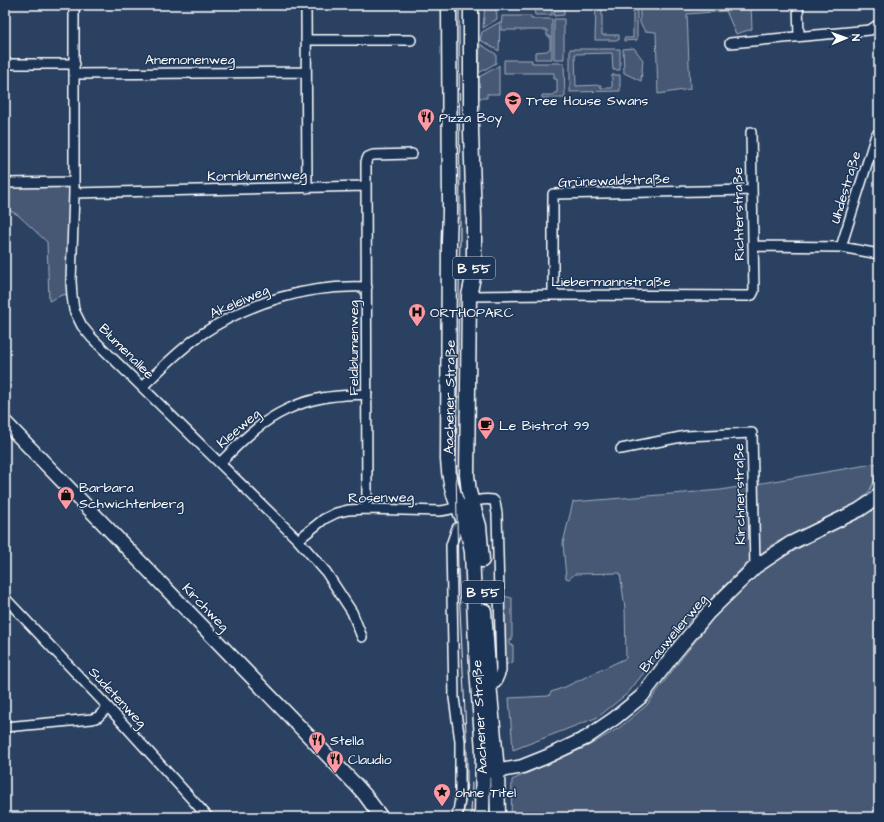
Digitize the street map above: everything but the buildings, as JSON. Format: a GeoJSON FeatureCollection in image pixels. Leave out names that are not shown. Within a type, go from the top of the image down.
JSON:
{"type":"FeatureCollection","features":[{"type":"Feature","properties":{"kind":"main road","name":"Aachener Straße"},"geometry":{"type":"LineString","coordinates":[[449,5],[450,211],[448,460],[449,472],[458,506],[470,538],[472,552],[477,669],[483,751],[482,817]]}},
{"type":"Feature","properties":{"kind":"main road","name":"Aachener Straße"},"geometry":{"type":"LineString","coordinates":[[471,5],[471,132],[474,272],[469,296],[467,462],[469,492],[477,519],[481,546],[492,683],[498,817]]}},
{"type":"Feature","properties":{"kind":"main road"},"geometry":{"type":"LineString","coordinates":[[450,211],[453,218],[460,222],[466,222],[474,218]]}},
{"type":"Feature","properties":{"kind":"street","name":"Blumenallee"},"geometry":{"type":"LineString","coordinates":[[74,5],[74,193],[71,281],[74,310],[82,326],[92,338],[298,540],[326,572],[352,612],[362,637]]}},
{"type":"Feature","properties":{"kind":"street"},"geometry":{"type":"LineString","coordinates":[[306,5],[307,188]]}},
{"type":"Feature","properties":{"kind":"street"},"geometry":{"type":"LineString","coordinates":[[798,5],[799,36]]}},
{"type":"Feature","properties":{"kind":"street"},"geometry":{"type":"LineString","coordinates":[[730,43],[870,30],[879,24]]}},
{"type":"Feature","properties":{"kind":"street"},"geometry":{"type":"LineString","coordinates":[[306,40],[411,40]]}},
{"type":"Feature","properties":{"kind":"street"},"geometry":{"type":"LineString","coordinates":[[5,64],[75,64]]}},
{"type":"Feature","properties":{"kind":"street","name":"Anemonenweg"},"geometry":{"type":"LineString","coordinates":[[75,74],[306,72]]}},
{"type":"Feature","properties":{"kind":"street","name":"Richterstraße"},"geometry":{"type":"LineString","coordinates":[[751,132],[754,291],[752,295]]}},
{"type":"Feature","properties":{"kind":"street","name":"Uhdestraße"},"geometry":{"type":"LineString","coordinates":[[841,247],[876,135]]}},
{"type":"Feature","properties":{"kind":"street"},"geometry":{"type":"LineString","coordinates":[[366,186],[366,162],[368,157],[373,155],[412,154]]}},
{"type":"Feature","properties":{"kind":"street"},"geometry":{"type":"LineString","coordinates":[[5,183],[74,182]]}},
{"type":"Feature","properties":{"kind":"street","name":"Kornblumenweg"},"geometry":{"type":"LineString","coordinates":[[74,193],[366,186]]}},
{"type":"Feature","properties":{"kind":"street","name":"Feldblumenweg"},"geometry":{"type":"LineString","coordinates":[[366,186],[367,509]]}},
{"type":"Feature","properties":{"kind":"street","name":"Grünewaldstraße"},"geometry":{"type":"LineString","coordinates":[[553,295],[553,194],[751,190]]}},
{"type":"Feature","properties":{"kind":"street"},"geometry":{"type":"LineString","coordinates":[[753,246],[841,247],[879,254]]}},
{"type":"Feature","properties":{"kind":"street","name":"Akeleiweg"},"geometry":{"type":"LineString","coordinates":[[142,387],[201,335],[218,324],[253,307],[284,296],[314,290],[350,286],[367,287]]}},
{"type":"Feature","properties":{"kind":"street","name":"Liebermannstraße"},"geometry":{"type":"LineString","coordinates":[[469,296],[752,295]]}},
{"type":"Feature","properties":{"kind":"street","name":"Kleeweg"},"geometry":{"type":"LineString","coordinates":[[220,463],[256,429],[275,416],[298,405],[321,398],[367,394]]}},
{"type":"Feature","properties":{"kind":"street","name":"Kirchweg"},"geometry":{"type":"LineString","coordinates":[[5,422],[357,786],[381,817]]}},
{"type":"Feature","properties":{"kind":"street","name":"Kirchnerstraße"},"geometry":{"type":"LineString","coordinates":[[622,449],[686,436],[752,433],[754,567]]}},
{"type":"Feature","properties":{"kind":"street","name":"Brauweilerweg"},"geometry":{"type":"LineString","coordinates":[[483,771],[497,771],[521,767],[546,757],[586,738],[615,718],[642,696],[673,655],[708,613],[754,567],[791,543],[859,510],[874,500],[879,494]]}},
{"type":"Feature","properties":{"kind":"street","name":"Aachener Straße"},"geometry":{"type":"LineString","coordinates":[[472,502],[485,499],[493,500],[496,507],[501,671],[492,683]]}},
{"type":"Feature","properties":{"kind":"street","name":"Rosenweg"},"geometry":{"type":"LineString","coordinates":[[298,540],[324,519],[336,513],[348,510],[447,511],[472,502]]}},
{"type":"Feature","properties":{"kind":"street","name":"Aachener Straße"},"geometry":{"type":"LineString","coordinates":[[457,817],[460,800],[460,741],[454,698],[451,545],[457,528],[465,522]]}},
{"type":"Feature","properties":{"kind":"street","name":"Sudetenweg"},"geometry":{"type":"LineString","coordinates":[[5,598],[108,707],[208,817]]}},
{"type":"Feature","properties":{"kind":"street"},"geometry":{"type":"LineString","coordinates":[[5,727],[92,719],[98,717],[108,707]]}},
{"type":"Feature","properties":{"kind":"street"},"geometry":{"type":"LineString","coordinates":[[485,817],[498,803]]}},
{"type":"Feature","properties":{"kind":"shaded area"},"geometry":{"type":"Polygon","coordinates":[[[485,5],[495,8],[497,19],[483,28],[485,5]]]}},
{"type":"Feature","properties":{"kind":"shaded area"},"geometry":{"type":"Polygon","coordinates":[[[552,5],[552,15],[535,15],[534,8],[547,8],[552,5]]]}},
{"type":"Feature","properties":{"kind":"shaded area"},"geometry":{"type":"Polygon","coordinates":[[[554,5],[564,5],[564,15],[554,16],[554,5]]]}},
{"type":"Feature","properties":{"kind":"shaded area"},"geometry":{"type":"Polygon","coordinates":[[[596,5],[602,5],[602,35],[619,35],[619,40],[595,40],[596,5]]]}},
{"type":"Feature","properties":{"kind":"shaded area"},"geometry":{"type":"Polygon","coordinates":[[[633,5],[637,5],[637,40],[624,41],[624,38],[633,38],[633,5]]]}},
{"type":"Feature","properties":{"kind":"shaded area"},"geometry":{"type":"Polygon","coordinates":[[[640,5],[751,5],[752,29],[736,34],[726,11],[687,14],[690,89],[658,94],[656,32],[645,31],[640,23],[640,5]]]}},
{"type":"Feature","properties":{"kind":"shaded area"},"geometry":{"type":"Polygon","coordinates":[[[502,16],[531,16],[531,19],[552,19],[552,59],[535,59],[535,52],[547,51],[550,49],[550,36],[547,36],[547,30],[501,30],[502,16]]]}},
{"type":"Feature","properties":{"kind":"shaded area"},"geometry":{"type":"Polygon","coordinates":[[[554,19],[564,19],[564,59],[554,59],[554,19]]]}},
{"type":"Feature","properties":{"kind":"shaded area"},"geometry":{"type":"Polygon","coordinates":[[[500,22],[499,51],[480,40],[482,32],[500,22]]]}},
{"type":"Feature","properties":{"kind":"shaded area"},"geometry":{"type":"Polygon","coordinates":[[[480,44],[496,54],[496,63],[479,73],[480,44]]]}},
{"type":"Feature","properties":{"kind":"shaded area"},"geometry":{"type":"Polygon","coordinates":[[[634,48],[643,60],[641,81],[624,73],[623,49],[634,48]]]}},
{"type":"Feature","properties":{"kind":"shaded area"},"geometry":{"type":"Polygon","coordinates":[[[570,49],[620,49],[620,70],[613,70],[612,53],[575,54],[576,86],[601,85],[601,88],[612,88],[612,75],[620,75],[620,91],[570,92],[570,49]]]}},
{"type":"Feature","properties":{"kind":"shaded area"},"geometry":{"type":"Polygon","coordinates":[[[504,60],[532,60],[532,63],[564,63],[565,98],[542,98],[542,95],[554,95],[554,93],[557,93],[557,79],[554,79],[554,73],[504,73],[504,60]]]}},
{"type":"Feature","properties":{"kind":"shaded area"},"geometry":{"type":"Polygon","coordinates":[[[499,65],[499,94],[487,94],[487,98],[479,98],[479,77],[499,65]]]}},
{"type":"Feature","properties":{"kind":"shaded area"},"geometry":{"type":"Polygon","coordinates":[[[72,183],[70,294],[62,295],[49,301],[47,242],[18,215],[5,208],[5,185],[72,183]]]}},
{"type":"Feature","properties":{"kind":"shaded area"},"geometry":{"type":"Polygon","coordinates":[[[879,463],[869,492],[857,503],[775,543],[744,566],[699,611],[653,661],[628,693],[598,717],[513,750],[509,698],[549,696],[551,692],[565,687],[626,658],[625,608],[620,573],[575,574],[569,579],[566,578],[563,543],[573,502],[721,490],[879,463]]]}},
{"type":"Feature","properties":{"kind":"shaded area"},"geometry":{"type":"Polygon","coordinates":[[[879,505],[879,817],[511,817],[512,780],[590,745],[619,728],[647,705],[713,619],[757,571],[879,505]]]}},
{"type":"Feature","properties":{"kind":"shaded area"},"geometry":{"type":"Polygon","coordinates":[[[503,596],[512,598],[512,640],[510,640],[510,645],[513,645],[513,662],[505,665],[503,596]]]}},
{"type":"Feature","properties":{"kind":"tram line"},"geometry":{"type":"LineString","coordinates":[[459,5],[460,236],[456,469],[458,568],[467,754],[467,783],[463,817]]}},
{"type":"Feature","properties":{"kind":"tram line"},"geometry":{"type":"LineString","coordinates":[[471,817],[472,783]]}},
{"type":"Feature","properties":{"kind":"place","name":"Tree House Swans"},"geometry":{"type":"Point","coordinates":[513,115]}},
{"type":"Feature","properties":{"kind":"place","name":"Pizza Boy"},"geometry":{"type":"Point","coordinates":[426,132]}},
{"type":"Feature","properties":{"kind":"place","name":"ORTHOPARC"},"geometry":{"type":"Point","coordinates":[417,327]}},
{"type":"Feature","properties":{"kind":"place","name":"Le Bistrot 99"},"geometry":{"type":"Point","coordinates":[486,440]}},
{"type":"Feature","properties":{"kind":"place","name":"Barbara Schwichtenberg"},"geometry":{"type":"Point","coordinates":[66,510]}},
{"type":"Feature","properties":{"kind":"place","name":"Stella"},"geometry":{"type":"Point","coordinates":[317,755]}},
{"type":"Feature","properties":{"kind":"place","name":"Claudio"},"geometry":{"type":"Point","coordinates":[335,774]}},
{"type":"Feature","properties":{"kind":"place","name":"ohne Titel"},"geometry":{"type":"Point","coordinates":[442,807]}}]}
